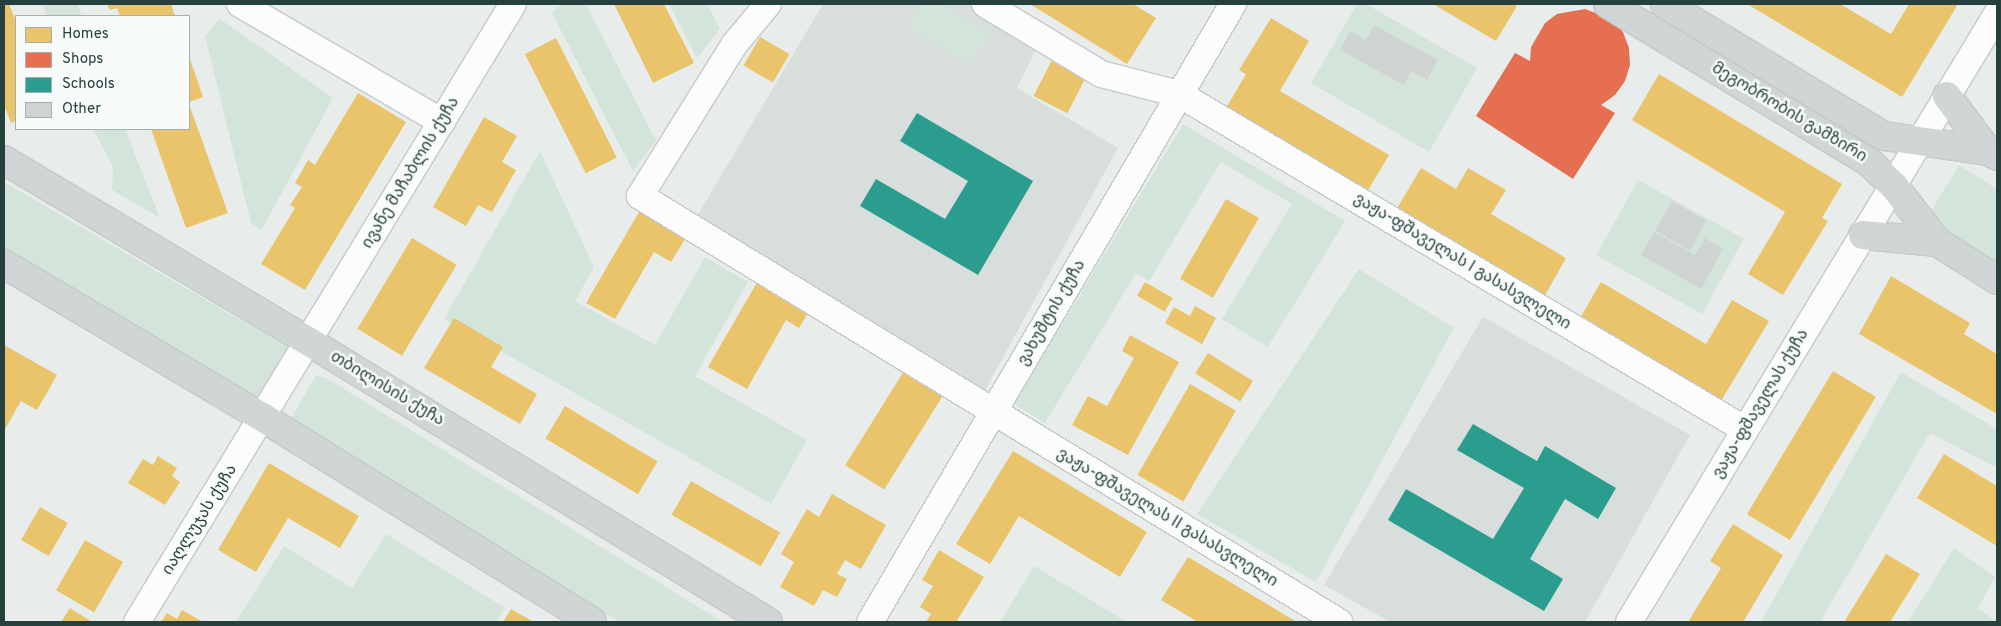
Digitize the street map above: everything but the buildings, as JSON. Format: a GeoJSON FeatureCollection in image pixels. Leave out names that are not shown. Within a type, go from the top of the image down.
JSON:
{"type":"FeatureCollection","features":[{"type":"Feature","properties":{"kind":"main road","name":"მეგობრობის გამზირი"},"geometry":{"type":"LineString","coordinates":[[1608,4],[1870,162],[1894,186],[1937,242],[1997,280]]}},
{"type":"Feature","properties":{"kind":"main road","name":"მეგობრობის გამზირი"},"geometry":{"type":"LineString","coordinates":[[1665,4],[1884,136],[1992,154]]}},
{"type":"Feature","properties":{"kind":"main road"},"geometry":{"type":"LineString","coordinates":[[1948,96],[1992,154]]}},
{"type":"Feature","properties":{"kind":"main road","name":"თბილისის ქუჩა"},"geometry":{"type":"LineString","coordinates":[[4,160],[308,341],[768,622]]}},
{"type":"Feature","properties":{"kind":"main road"},"geometry":{"type":"LineString","coordinates":[[1862,235],[1937,242]]}},
{"type":"Feature","properties":{"kind":"main road"},"geometry":{"type":"LineString","coordinates":[[4,264],[262,417],[592,622]]}},
{"type":"Feature","properties":{"kind":"street"},"geometry":{"type":"LineString","coordinates":[[240,4],[442,122]]}},
{"type":"Feature","properties":{"kind":"street","name":"ივანე მაჩაბლის ქუჩა"},"geometry":{"type":"LineString","coordinates":[[262,417],[513,4]]}},
{"type":"Feature","properties":{"kind":"street","name":"ვაჟა-ფშაველას II გასასვლელი"},"geometry":{"type":"LineString","coordinates":[[768,4],[734,45],[640,196],[1339,622]]}},
{"type":"Feature","properties":{"kind":"street","name":"ვაჟა-ფშაველას I გასასვლელი"},"geometry":{"type":"LineString","coordinates":[[985,4],[1101,74],[1178,94],[1744,430]]}},
{"type":"Feature","properties":{"kind":"street","name":"ვახუშტის ქუჩა"},"geometry":{"type":"LineString","coordinates":[[870,622],[994,413],[1178,94],[1233,4]]}},
{"type":"Feature","properties":{"kind":"street","name":"ვაჟა-ფშაველას ქუჩა"},"geometry":{"type":"LineString","coordinates":[[1629,622],[1997,14]]}},
{"type":"Feature","properties":{"kind":"street","name":"იაღლუჯას ქუჩა"},"geometry":{"type":"LineString","coordinates":[[137,622],[262,417]]}},
{"type":"Feature","properties":{"kind":"shaded area"},"geometry":{"type":"Polygon","coordinates":[[[43,4],[77,4],[82,15],[47,15],[43,4]]]}},
{"type":"Feature","properties":{"kind":"shaded area"},"geometry":{"type":"Polygon","coordinates":[[[562,4],[586,4],[656,141],[633,171],[552,13],[562,4]]]}},
{"type":"Feature","properties":{"kind":"shaded area"},"geometry":{"type":"Polygon","coordinates":[[[669,4],[707,4],[720,29],[697,58],[669,4]]]}},
{"type":"Feature","properties":{"kind":"shaded area"},"geometry":{"type":"Polygon","coordinates":[[[823,4],[974,4],[1039,43],[1017,88],[1118,148],[984,392],[696,218],[823,4]]]}},
{"type":"Feature","properties":{"kind":"shaded area"},"geometry":{"type":"Polygon","coordinates":[[[922,4],[940,4],[989,34],[970,65],[907,26],[922,4]]]}},
{"type":"Feature","properties":{"kind":"shaded area"},"geometry":{"type":"Polygon","coordinates":[[[1357,4],[1366,4],[1477,68],[1429,152],[1311,83],[1357,4]]]}},
{"type":"Feature","properties":{"kind":"shaded area"},"geometry":{"type":"Polygon","coordinates":[[[220,19],[333,98],[261,231],[251,223],[205,36],[220,19]]]}},
{"type":"Feature","properties":{"kind":"shaded area"},"geometry":{"type":"Polygon","coordinates":[[[1183,124],[1345,221],[1268,347],[1222,319],[1292,204],[1221,162],[1149,281],[1136,273],[1045,423],[1014,404],[1183,124]]]}},
{"type":"Feature","properties":{"kind":"shaded area"},"geometry":{"type":"Polygon","coordinates":[[[94,130],[125,130],[160,218],[112,190],[113,167],[94,130]]]}},
{"type":"Feature","properties":{"kind":"shaded area"},"geometry":{"type":"Polygon","coordinates":[[[540,151],[594,267],[575,301],[655,345],[705,257],[748,282],[695,376],[807,440],[771,504],[444,319],[540,151]]]}},
{"type":"Feature","properties":{"kind":"shaded area"},"geometry":{"type":"Polygon","coordinates":[[[1959,165],[1997,189],[1997,272],[1923,224],[1959,165]]]}},
{"type":"Feature","properties":{"kind":"shaded area"},"geometry":{"type":"Polygon","coordinates":[[[1638,180],[1744,239],[1702,314],[1596,255],[1638,180]]]}},
{"type":"Feature","properties":{"kind":"shaded area"},"geometry":{"type":"Polygon","coordinates":[[[4,182],[292,350],[260,406],[4,252],[4,182]]]}},
{"type":"Feature","properties":{"kind":"shaded area"},"geometry":{"type":"Polygon","coordinates":[[[1359,269],[1454,328],[1316,582],[1197,514],[1359,269]]]}},
{"type":"Feature","properties":{"kind":"shaded area"},"geometry":{"type":"Polygon","coordinates":[[[1483,317],[1690,435],[1585,622],[1390,622],[1324,585],[1483,317]]]}},
{"type":"Feature","properties":{"kind":"shaded area"},"geometry":{"type":"Polygon","coordinates":[[[1901,372],[1997,429],[1997,468],[1930,433],[1820,622],[1761,622],[1901,372]]]}},
{"type":"Feature","properties":{"kind":"shaded area"},"geometry":{"type":"Polygon","coordinates":[[[316,375],[328,379],[723,622],[619,622],[289,422],[316,375]]]}},
{"type":"Feature","properties":{"kind":"shaded area"},"geometry":{"type":"Polygon","coordinates":[[[386,534],[505,608],[496,622],[236,622],[284,546],[352,588],[386,534]]]}},
{"type":"Feature","properties":{"kind":"shaded area"},"geometry":{"type":"Polygon","coordinates":[[[1954,548],[1995,577],[1978,608],[1997,622],[1908,622],[1954,548]]]}},
{"type":"Feature","properties":{"kind":"shaded area"},"geometry":{"type":"Polygon","coordinates":[[[1034,566],[1127,622],[1000,622],[1034,566]]]}}]}
